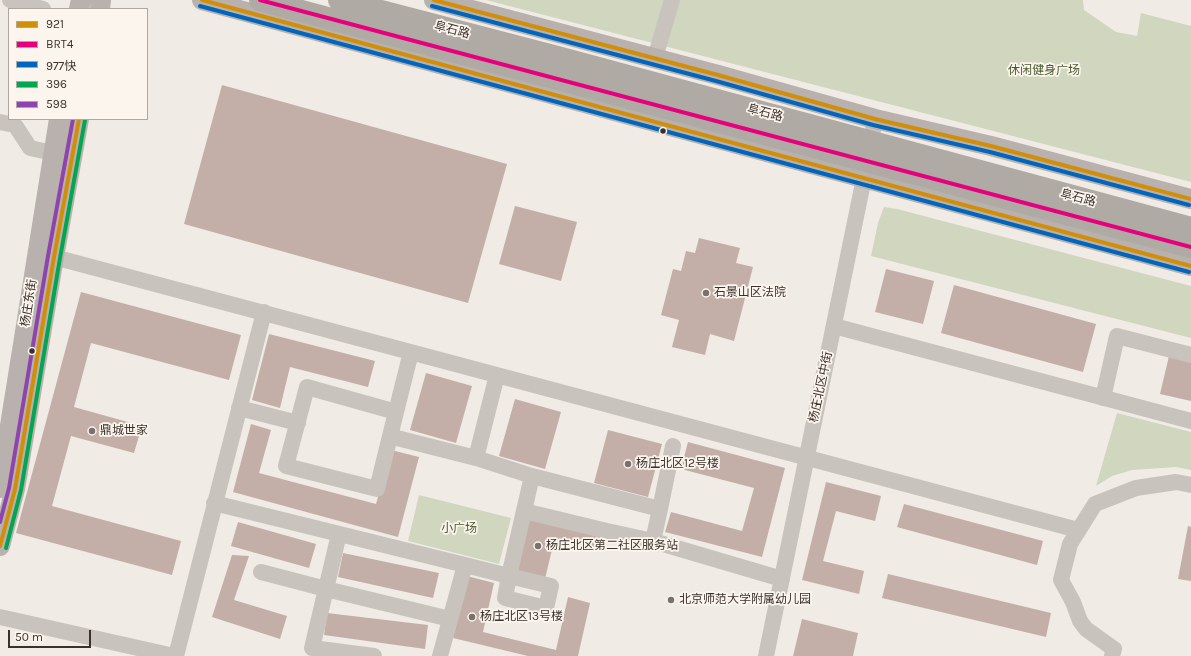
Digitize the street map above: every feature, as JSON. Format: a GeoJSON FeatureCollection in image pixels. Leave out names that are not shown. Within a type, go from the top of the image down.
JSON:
{"type":"FeatureCollection","features":[{"type":"Feature","properties":{"kind":"highway","name":"阜石路"},"geometry":{"type":"LineString","coordinates":[[260,0],[1191,247]]}},
{"type":"Feature","properties":{"kind":"highway","name":"阜石路"},"geometry":{"type":"LineString","coordinates":[[340,0],[1191,228]]}},
{"type":"Feature","properties":{"kind":"main road"},"geometry":{"type":"LineString","coordinates":[[202,0],[1191,266]]}},
{"type":"Feature","properties":{"kind":"main road","name":"阜石路"},"geometry":{"type":"LineString","coordinates":[[434,0],[655,58],[875,119],[991,146],[1191,199]]}},
{"type":"Feature","properties":{"kind":"main road","name":"杨庄东街"},"geometry":{"type":"LineString","coordinates":[[0,546],[4,487],[59,120]]}},
{"type":"Feature","properties":{"kind":"main road","name":"杨庄东街"},"geometry":{"type":"LineString","coordinates":[[4,487],[54,256],[79,120]]}},
{"type":"Feature","properties":{"kind":"street"},"geometry":{"type":"LineString","coordinates":[[10,0],[39,8]]}},
{"type":"Feature","properties":{"kind":"street"},"geometry":{"type":"LineString","coordinates":[[655,58],[672,0]]}},
{"type":"Feature","properties":{"kind":"street","name":"杨庄北区中街"},"geometry":{"type":"LineString","coordinates":[[766,656],[875,119]]}},
{"type":"Feature","properties":{"kind":"street"},"geometry":{"type":"LineString","coordinates":[[11,122],[30,148],[53,153]]}},
{"type":"Feature","properties":{"kind":"street"},"geometry":{"type":"LineString","coordinates":[[54,256],[1078,530]]}},
{"type":"Feature","properties":{"kind":"street"},"geometry":{"type":"LineString","coordinates":[[0,617],[175,656],[264,312]]}},
{"type":"Feature","properties":{"kind":"street"},"geometry":{"type":"LineString","coordinates":[[834,326],[1191,421]]}},
{"type":"Feature","properties":{"kind":"street"},"geometry":{"type":"LineString","coordinates":[[1103,398],[1117,336],[1191,355]]}},
{"type":"Feature","properties":{"kind":"street"},"geometry":{"type":"LineString","coordinates":[[396,412],[307,388],[286,466],[378,489],[411,352]]}},
{"type":"Feature","properties":{"kind":"street"},"geometry":{"type":"LineString","coordinates":[[476,458],[497,375]]}},
{"type":"Feature","properties":{"kind":"street"},"geometry":{"type":"LineString","coordinates":[[239,408],[298,422]]}},
{"type":"Feature","properties":{"kind":"street"},"geometry":{"type":"LineString","coordinates":[[397,438],[476,458],[532,476],[660,509]]}},
{"type":"Feature","properties":{"kind":"street"},"geometry":{"type":"LineString","coordinates":[[653,541],[673,446]]}},
{"type":"Feature","properties":{"kind":"street"},"geometry":{"type":"LineString","coordinates":[[214,503],[509,576],[532,476]]}},
{"type":"Feature","properties":{"kind":"street"},"geometry":{"type":"LineString","coordinates":[[1112,656],[1114,649],[1086,629],[1080,621],[1073,602],[1061,580],[1070,544],[1095,504],[1136,488],[1176,482],[1191,485]]}},
{"type":"Feature","properties":{"kind":"street"},"geometry":{"type":"LineString","coordinates":[[524,511],[653,541],[782,579]]}},
{"type":"Feature","properties":{"kind":"street"},"geometry":{"type":"LineString","coordinates":[[339,534],[312,648],[374,656]]}},
{"type":"Feature","properties":{"kind":"street"},"geometry":{"type":"LineString","coordinates":[[440,656],[465,565]]}},
{"type":"Feature","properties":{"kind":"street"},"geometry":{"type":"LineString","coordinates":[[261,572],[450,619]]}},
{"type":"Feature","properties":{"kind":"green space","name":"休闲健身广场"},"geometry":{"type":"Polygon","coordinates":[[[486,0],[1083,0],[1084,10],[1116,32],[1137,36],[1141,13],[1191,26],[1191,182],[486,0]]]}},
{"type":"Feature","properties":{"kind":"green space"},"geometry":{"type":"Polygon","coordinates":[[[884,207],[897,209],[1191,286],[1191,338],[871,256],[878,223],[884,207]]]}},
{"type":"Feature","properties":{"kind":"green space"},"geometry":{"type":"Polygon","coordinates":[[[1117,413],[1191,432],[1191,470],[1176,467],[1132,470],[1112,476],[1096,486],[1117,413]]]}},
{"type":"Feature","properties":{"kind":"green space","name":"小广场"},"geometry":{"type":"Polygon","coordinates":[[[419,495],[511,518],[499,564],[408,541],[419,495]]]}},
{"type":"Feature","properties":{"kind":"building"},"geometry":{"type":"Polygon","coordinates":[[[222,85],[507,164],[468,303],[184,224],[222,85]]]}},
{"type":"Feature","properties":{"kind":"building"},"geometry":{"type":"Polygon","coordinates":[[[515,206],[577,222],[561,281],[499,264],[515,206]]]}},
{"type":"Feature","properties":{"kind":"building","name":"石景山区法院"},"geometry":{"type":"Polygon","coordinates":[[[699,238],[740,248],[736,263],[753,267],[734,341],[710,334],[705,355],[672,347],[679,320],[661,315],[673,269],[681,271],[686,251],[695,253],[699,238]]]}},
{"type":"Feature","properties":{"kind":"building"},"geometry":{"type":"Polygon","coordinates":[[[886,269],[934,281],[923,324],[875,312],[886,269]]]}},
{"type":"Feature","properties":{"kind":"building"},"geometry":{"type":"Polygon","coordinates":[[[954,285],[1096,324],[1083,372],[941,333],[954,285]]]}},
{"type":"Feature","properties":{"kind":"building","name":"鼎城世家"},"geometry":{"type":"Polygon","coordinates":[[[81,292],[241,335],[229,380],[91,343],[74,407],[142,426],[134,453],[71,436],[52,506],[181,541],[172,575],[16,533],[81,292]]]}},
{"type":"Feature","properties":{"kind":"building"},"geometry":{"type":"Polygon","coordinates":[[[269,334],[375,361],[368,387],[290,367],[280,408],[252,400],[269,334]]]}},
{"type":"Feature","properties":{"kind":"building"},"geometry":{"type":"Polygon","coordinates":[[[1169,356],[1191,361],[1191,401],[1160,394],[1169,356]]]}},
{"type":"Feature","properties":{"kind":"building"},"geometry":{"type":"Polygon","coordinates":[[[426,373],[472,386],[456,443],[410,430],[426,373]]]}},
{"type":"Feature","properties":{"kind":"building"},"geometry":{"type":"Polygon","coordinates":[[[515,399],[561,412],[545,469],[499,456],[515,399]]]}},
{"type":"Feature","properties":{"kind":"building"},"geometry":{"type":"Polygon","coordinates":[[[251,424],[271,430],[259,473],[376,504],[391,450],[419,457],[398,537],[233,492],[251,424]]]}},
{"type":"Feature","properties":{"kind":"building","name":"杨庄北区12号楼"},"geometry":{"type":"Polygon","coordinates":[[[608,430],[662,444],[648,497],[594,483],[608,430]]]}},
{"type":"Feature","properties":{"kind":"building"},"geometry":{"type":"Polygon","coordinates":[[[688,442],[785,468],[762,557],[665,532],[671,512],[742,531],[754,488],[681,469],[688,442]]]}},
{"type":"Feature","properties":{"kind":"building"},"geometry":{"type":"Polygon","coordinates":[[[826,482],[881,496],[875,521],[836,511],[823,561],[864,571],[859,594],[802,580],[826,482]]]}},
{"type":"Feature","properties":{"kind":"building"},"geometry":{"type":"Polygon","coordinates":[[[904,504],[1043,541],[1037,565],[897,527],[904,504]]]}},
{"type":"Feature","properties":{"kind":"building","name":"杨庄北区第二社区服务站"},"geometry":{"type":"Polygon","coordinates":[[[529,517],[603,534],[599,551],[554,541],[545,579],[516,572],[529,517]]]}},
{"type":"Feature","properties":{"kind":"building"},"geometry":{"type":"Polygon","coordinates":[[[238,522],[316,544],[309,568],[231,546],[238,522]]]}},
{"type":"Feature","properties":{"kind":"building"},"geometry":{"type":"Polygon","coordinates":[[[1188,526],[1191,527],[1191,581],[1178,579],[1188,526]]]}},
{"type":"Feature","properties":{"kind":"building"},"geometry":{"type":"Polygon","coordinates":[[[343,553],[439,573],[433,598],[338,577],[343,553]]]}},
{"type":"Feature","properties":{"kind":"building"},"geometry":{"type":"Polygon","coordinates":[[[232,555],[249,556],[234,600],[287,616],[280,639],[212,617],[232,555]]]}},
{"type":"Feature","properties":{"kind":"building"},"geometry":{"type":"Polygon","coordinates":[[[888,574],[1051,613],[1046,637],[882,598],[888,574]]]}},
{"type":"Feature","properties":{"kind":"building","name":"杨庄北区13号楼"},"geometry":{"type":"Polygon","coordinates":[[[467,576],[494,583],[483,632],[556,650],[568,597],[590,603],[578,656],[528,656],[453,638],[467,576]]]}},
{"type":"Feature","properties":{"kind":"building"},"geometry":{"type":"Polygon","coordinates":[[[327,613],[428,625],[425,649],[324,635],[327,613]]]}},
{"type":"Feature","properties":{"kind":"building"},"geometry":{"type":"Polygon","coordinates":[[[802,619],[858,633],[853,656],[793,656],[802,619]]]}},
{"type":"Feature","properties":{"kind":"transit line","name":"921"},"geometry":{"type":"LineString","coordinates":[[202,0],[1191,266]]}},
{"type":"Feature","properties":{"kind":"transit line","name":"BRT4"},"geometry":{"type":"LineString","coordinates":[[260,0],[1191,247]]}},
{"type":"Feature","properties":{"kind":"transit line","name":"921"},"geometry":{"type":"LineString","coordinates":[[434,0],[718,75],[875,119],[991,146],[1191,199]]}},
{"type":"Feature","properties":{"kind":"transit line","name":"977快"},"geometry":{"type":"LineString","coordinates":[[200,6],[1189,272]]}},
{"type":"Feature","properties":{"kind":"transit line","name":"977快"},"geometry":{"type":"LineString","coordinates":[[432,6],[716,81],[873,125],[990,152],[1189,205]]}},
{"type":"Feature","properties":{"kind":"transit line","name":"598"},"geometry":{"type":"LineString","coordinates":[[0,522],[9,488],[48,256],[73,120]]}},
{"type":"Feature","properties":{"kind":"transit line","name":"921"},"geometry":{"type":"LineString","coordinates":[[0,546],[15,489],[79,120]]}},
{"type":"Feature","properties":{"kind":"transit line","name":"396"},"geometry":{"type":"LineString","coordinates":[[6,548],[21,490],[85,120]]}},
{"type":"Feature","properties":{"kind":"place","name":"石景山区法院"},"geometry":{"type":"Point","coordinates":[706,293]}},
{"type":"Feature","properties":{"kind":"place","name":"鼎城世家"},"geometry":{"type":"Point","coordinates":[92,431]}},
{"type":"Feature","properties":{"kind":"place","name":"杨庄北区12号楼"},"geometry":{"type":"Point","coordinates":[628,464]}},
{"type":"Feature","properties":{"kind":"place","name":"杨庄北区第二社区服务站"},"geometry":{"type":"Point","coordinates":[538,546]}},
{"type":"Feature","properties":{"kind":"place","name":"北京师范大学附属幼儿园"},"geometry":{"type":"Point","coordinates":[671,600]}},
{"type":"Feature","properties":{"kind":"place","name":"杨庄北区13号楼"},"geometry":{"type":"Point","coordinates":[472,617]}}]}
